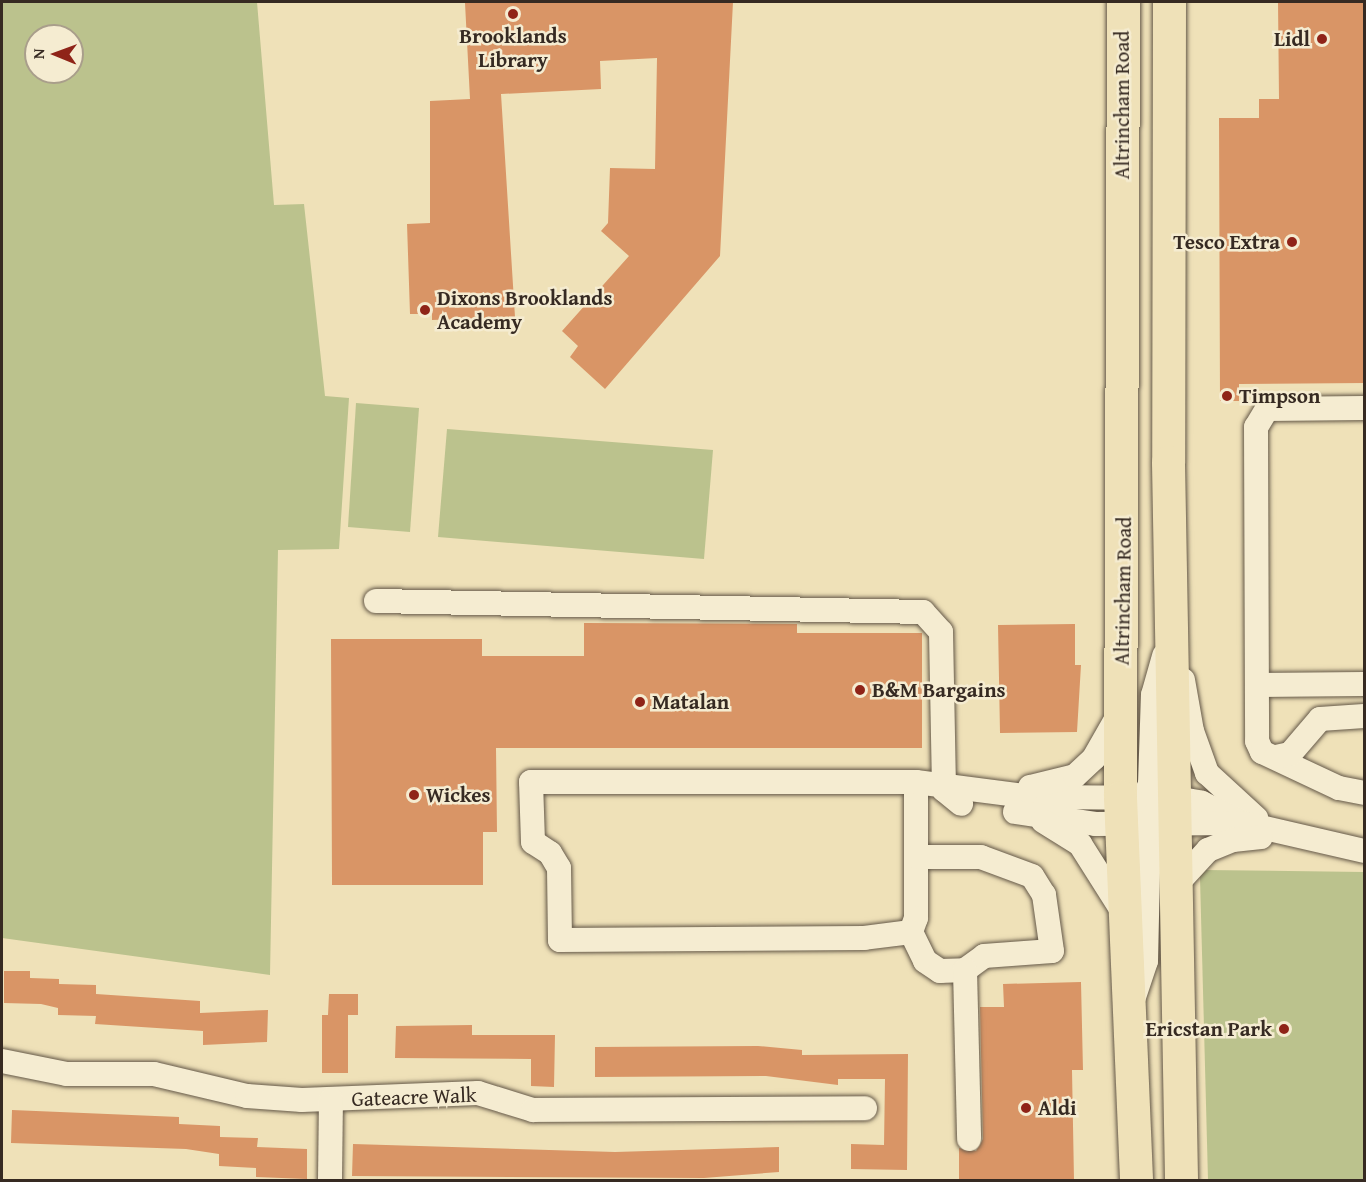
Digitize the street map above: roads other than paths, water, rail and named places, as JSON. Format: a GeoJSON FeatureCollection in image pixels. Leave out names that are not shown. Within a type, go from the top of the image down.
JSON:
{"type":"FeatureCollection","features":[{"type":"Feature","properties":{"kind":"highway","name":"Altrincham Road"},"geometry":{"type":"LineString","coordinates":[[1123,2],[1120,711],[1148,810],[1175,886],[1181,1180]]}},
{"type":"Feature","properties":{"kind":"highway","name":"Altrincham Road"},"geometry":{"type":"LineString","coordinates":[[1136,1180],[1131,1005],[1125,917],[1148,810],[1172,628],[1168,2]]}},
{"type":"Feature","properties":{"kind":"street"},"geometry":{"type":"LineString","coordinates":[[1365,408],[1267,409],[1257,422],[1257,741],[1262,752],[1339,788],[1365,793]]}},
{"type":"Feature","properties":{"kind":"street"},"geometry":{"type":"LineString","coordinates":[[376,601],[923,612],[941,632],[944,784],[947,794],[961,804]]}},
{"type":"Feature","properties":{"kind":"street"},"geometry":{"type":"LineString","coordinates":[[1172,628],[1192,731],[1207,773],[1244,811],[1287,836]]}},
{"type":"Feature","properties":{"kind":"street"},"geometry":{"type":"LineString","coordinates":[[1258,685],[1365,684]]}},
{"type":"Feature","properties":{"kind":"street"},"geometry":{"type":"LineString","coordinates":[[992,792],[1056,784],[1075,776],[1095,758],[1120,711]]}},
{"type":"Feature","properties":{"kind":"street"},"geometry":{"type":"LineString","coordinates":[[1276,757],[1290,754],[1320,719],[1365,716]]}},
{"type":"Feature","properties":{"kind":"street"},"geometry":{"type":"LineString","coordinates":[[911,932],[864,938],[560,940],[559,868],[550,853],[533,842],[531,782],[916,782],[1148,810]]}},
{"type":"Feature","properties":{"kind":"street"},"geometry":{"type":"LineString","coordinates":[[916,782],[916,918],[911,932],[925,961],[940,971],[965,970],[984,956],[1052,951],[1044,895],[1032,876],[1009,863],[981,857],[917,850]]}},
{"type":"Feature","properties":{"kind":"street"},"geometry":{"type":"LineString","coordinates":[[917,850],[938,809],[961,804],[1015,812],[1148,810],[1202,803],[1243,824],[1287,836],[1365,851]]}},
{"type":"Feature","properties":{"kind":"street"},"geometry":{"type":"LineString","coordinates":[[1131,1005],[1146,961],[1148,810]]}},
{"type":"Feature","properties":{"kind":"street"},"geometry":{"type":"LineString","coordinates":[[1015,812],[1060,828],[1080,844],[1125,917]]}},
{"type":"Feature","properties":{"kind":"street"},"geometry":{"type":"LineString","coordinates":[[1175,886],[1208,850],[1233,840],[1287,836]]}},
{"type":"Feature","properties":{"kind":"street"},"geometry":{"type":"LineString","coordinates":[[965,970],[969,1139]]}},
{"type":"Feature","properties":{"kind":"street","name":"Gateacre Walk"},"geometry":{"type":"LineString","coordinates":[[2,1061],[67,1074],[154,1074],[247,1096],[331,1100],[478,1093],[533,1110],[865,1108]]}},
{"type":"Feature","properties":{"kind":"street"},"geometry":{"type":"LineString","coordinates":[[330,1180],[331,1100]]}},
{"type":"Feature","properties":{"kind":"place","name":"Brooklands Library"},"geometry":{"type":"Point","coordinates":[513,14]}},
{"type":"Feature","properties":{"kind":"place","name":"Lidl"},"geometry":{"type":"Point","coordinates":[1322,39]}},
{"type":"Feature","properties":{"kind":"place","name":"Tesco Extra"},"geometry":{"type":"Point","coordinates":[1292,242]}},
{"type":"Feature","properties":{"kind":"place","name":"Dixons Brooklands Academy"},"geometry":{"type":"Point","coordinates":[425,310]}},
{"type":"Feature","properties":{"kind":"place","name":"Timpson"},"geometry":{"type":"Point","coordinates":[1227,396]}},
{"type":"Feature","properties":{"kind":"place","name":"B&M Bargains"},"geometry":{"type":"Point","coordinates":[860,690]}},
{"type":"Feature","properties":{"kind":"place","name":"Matalan"},"geometry":{"type":"Point","coordinates":[640,702]}},
{"type":"Feature","properties":{"kind":"place","name":"Wickes"},"geometry":{"type":"Point","coordinates":[414,795]}},
{"type":"Feature","properties":{"kind":"place","name":"Ericstan Park"},"geometry":{"type":"Point","coordinates":[1284,1029]}},
{"type":"Feature","properties":{"kind":"place","name":"Aldi"},"geometry":{"type":"Point","coordinates":[1026,1108]}}]}
